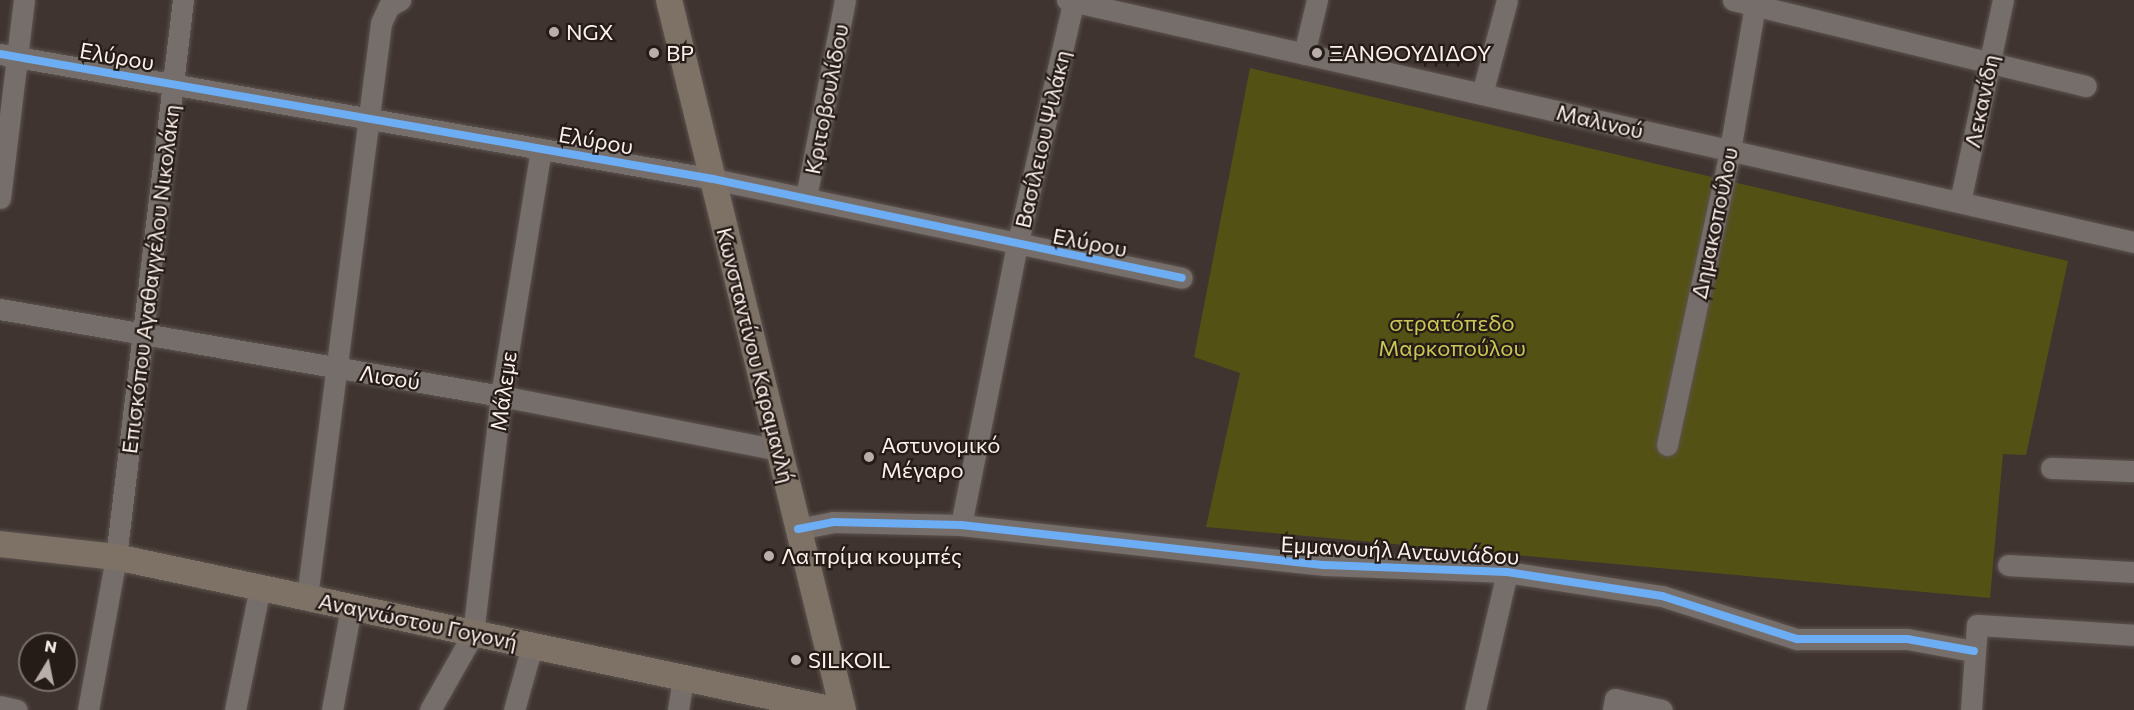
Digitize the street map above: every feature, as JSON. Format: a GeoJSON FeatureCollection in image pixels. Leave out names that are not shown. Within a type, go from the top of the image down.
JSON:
{"type":"FeatureCollection","features":[{"type":"Feature","properties":{"kind":"main road","name":"Κωνσταντίνου Καραμανλή"},"geometry":{"type":"LineString","coordinates":[[669,0],[843,710]]}},
{"type":"Feature","properties":{"kind":"main road","name":"Αναγνώστου Γογονή"},"geometry":{"type":"LineString","coordinates":[[0,544],[116,557],[834,710]]}},
{"type":"Feature","properties":{"kind":"street"},"geometry":{"type":"LineString","coordinates":[[0,198],[9,56],[24,0]]}},
{"type":"Feature","properties":{"kind":"street","name":"Επισκόπου Αγαθαγγέλου Νικολάκη"},"geometry":{"type":"LineString","coordinates":[[88,710],[116,557],[183,0]]}},
{"type":"Feature","properties":{"kind":"street","name":"Κριτοβουλίδου"},"geometry":{"type":"LineString","coordinates":[[806,197],[845,0]]}},
{"type":"Feature","properties":{"kind":"street","name":"Μαλινού"},"geometry":{"type":"LineString","coordinates":[[1071,0],[2134,242]]}},
{"type":"Feature","properties":{"kind":"street","name":"Βασίλειου Ψιλάκη"},"geometry":{"type":"LineString","coordinates":[[961,525],[1017,246],[1071,0]]}},
{"type":"Feature","properties":{"kind":"street"},"geometry":{"type":"LineString","coordinates":[[1304,54],[1317,0]]}},
{"type":"Feature","properties":{"kind":"street"},"geometry":{"type":"LineString","coordinates":[[1482,94],[1507,0]]}},
{"type":"Feature","properties":{"kind":"street"},"geometry":{"type":"LineString","coordinates":[[1733,0],[1756,3],[2086,86]]}},
{"type":"Feature","properties":{"kind":"street","name":"Λεκανίδη"},"geometry":{"type":"LineString","coordinates":[[1960,202],[2003,0]]}},
{"type":"Feature","properties":{"kind":"street"},"geometry":{"type":"LineString","coordinates":[[307,597],[334,368],[370,119],[381,23],[394,3]]}},
{"type":"Feature","properties":{"kind":"street","name":"Δημακοπούλου"},"geometry":{"type":"LineString","coordinates":[[1667,445],[1730,150],[1756,3]]}},
{"type":"Feature","properties":{"kind":"street","name":"Ελύρου"},"geometry":{"type":"LineString","coordinates":[[9,56],[713,179],[806,197],[1017,246],[1182,278]]}},
{"type":"Feature","properties":{"kind":"street","name":"Μάλεμε"},"geometry":{"type":"LineString","coordinates":[[473,634],[501,396],[541,149]]}},
{"type":"Feature","properties":{"kind":"street","name":"Λισού"},"geometry":{"type":"LineString","coordinates":[[0,309],[501,396],[779,450]]}},
{"type":"Feature","properties":{"kind":"street"},"geometry":{"type":"LineString","coordinates":[[2051,468],[2134,471]]}},
{"type":"Feature","properties":{"kind":"street","name":"Εμμανουήλ Αντωνιάδου"},"geometry":{"type":"LineString","coordinates":[[798,529],[833,522],[961,525],[1325,566],[1507,572],[1662,596],[1797,639],[1907,639],[1974,651]]}},
{"type":"Feature","properties":{"kind":"street"},"geometry":{"type":"LineString","coordinates":[[2008,565],[2134,572]]}},
{"type":"Feature","properties":{"kind":"street"},"geometry":{"type":"LineString","coordinates":[[1474,710],[1507,572]]}},
{"type":"Feature","properties":{"kind":"street"},"geometry":{"type":"LineString","coordinates":[[235,710],[260,587]]}},
{"type":"Feature","properties":{"kind":"street"},"geometry":{"type":"LineString","coordinates":[[332,710],[351,607]]}},
{"type":"Feature","properties":{"kind":"street"},"geometry":{"type":"LineString","coordinates":[[1971,710],[1977,625],[2134,635]]}},
{"type":"Feature","properties":{"kind":"street"},"geometry":{"type":"LineString","coordinates":[[430,710],[473,634]]}},
{"type":"Feature","properties":{"kind":"street"},"geometry":{"type":"LineString","coordinates":[[514,710],[532,646]]}},
{"type":"Feature","properties":{"kind":"street"},"geometry":{"type":"LineString","coordinates":[[678,710],[683,678]]}},
{"type":"Feature","properties":{"kind":"street"},"geometry":{"type":"LineString","coordinates":[[1614,705],[1662,710]]}},
{"type":"Feature","properties":{"kind":"street"},"geometry":{"type":"LineString","coordinates":[[0,706],[17,710]]}},
{"type":"Feature","properties":{"kind":"green space","name":"στρατόπεδο Μαρκοπούλου"},"geometry":{"type":"Polygon","coordinates":[[[1250,68],[2068,261],[2026,455],[2003,454],[1990,598],[1206,527],[1240,373],[1194,357],[1250,68]]]}},
{"type":"Feature","properties":{"kind":"cycle path"},"geometry":{"type":"LineString","coordinates":[[0,54],[713,179],[1182,278]]}},
{"type":"Feature","properties":{"kind":"cycle path"},"geometry":{"type":"LineString","coordinates":[[798,529],[833,522],[961,525],[1325,565],[1507,572],[1662,596],[1797,639],[1907,639],[1974,651]]}},
{"type":"Feature","properties":{"kind":"place","name":"NGX"},"geometry":{"type":"Point","coordinates":[554,32]}},
{"type":"Feature","properties":{"kind":"place","name":"BP"},"geometry":{"type":"Point","coordinates":[654,53]}},
{"type":"Feature","properties":{"kind":"place","name":"ΞΑΝΘΟΥΔΙΔΟΥ"},"geometry":{"type":"Point","coordinates":[1317,53]}},
{"type":"Feature","properties":{"kind":"place","name":"Αστυνομικό Μέγαρο"},"geometry":{"type":"Point","coordinates":[869,457]}},
{"type":"Feature","properties":{"kind":"place","name":"Λα πρίμα κουμπές"},"geometry":{"type":"Point","coordinates":[769,556]}},
{"type":"Feature","properties":{"kind":"place","name":"SILKOIL"},"geometry":{"type":"Point","coordinates":[796,660]}}]}
